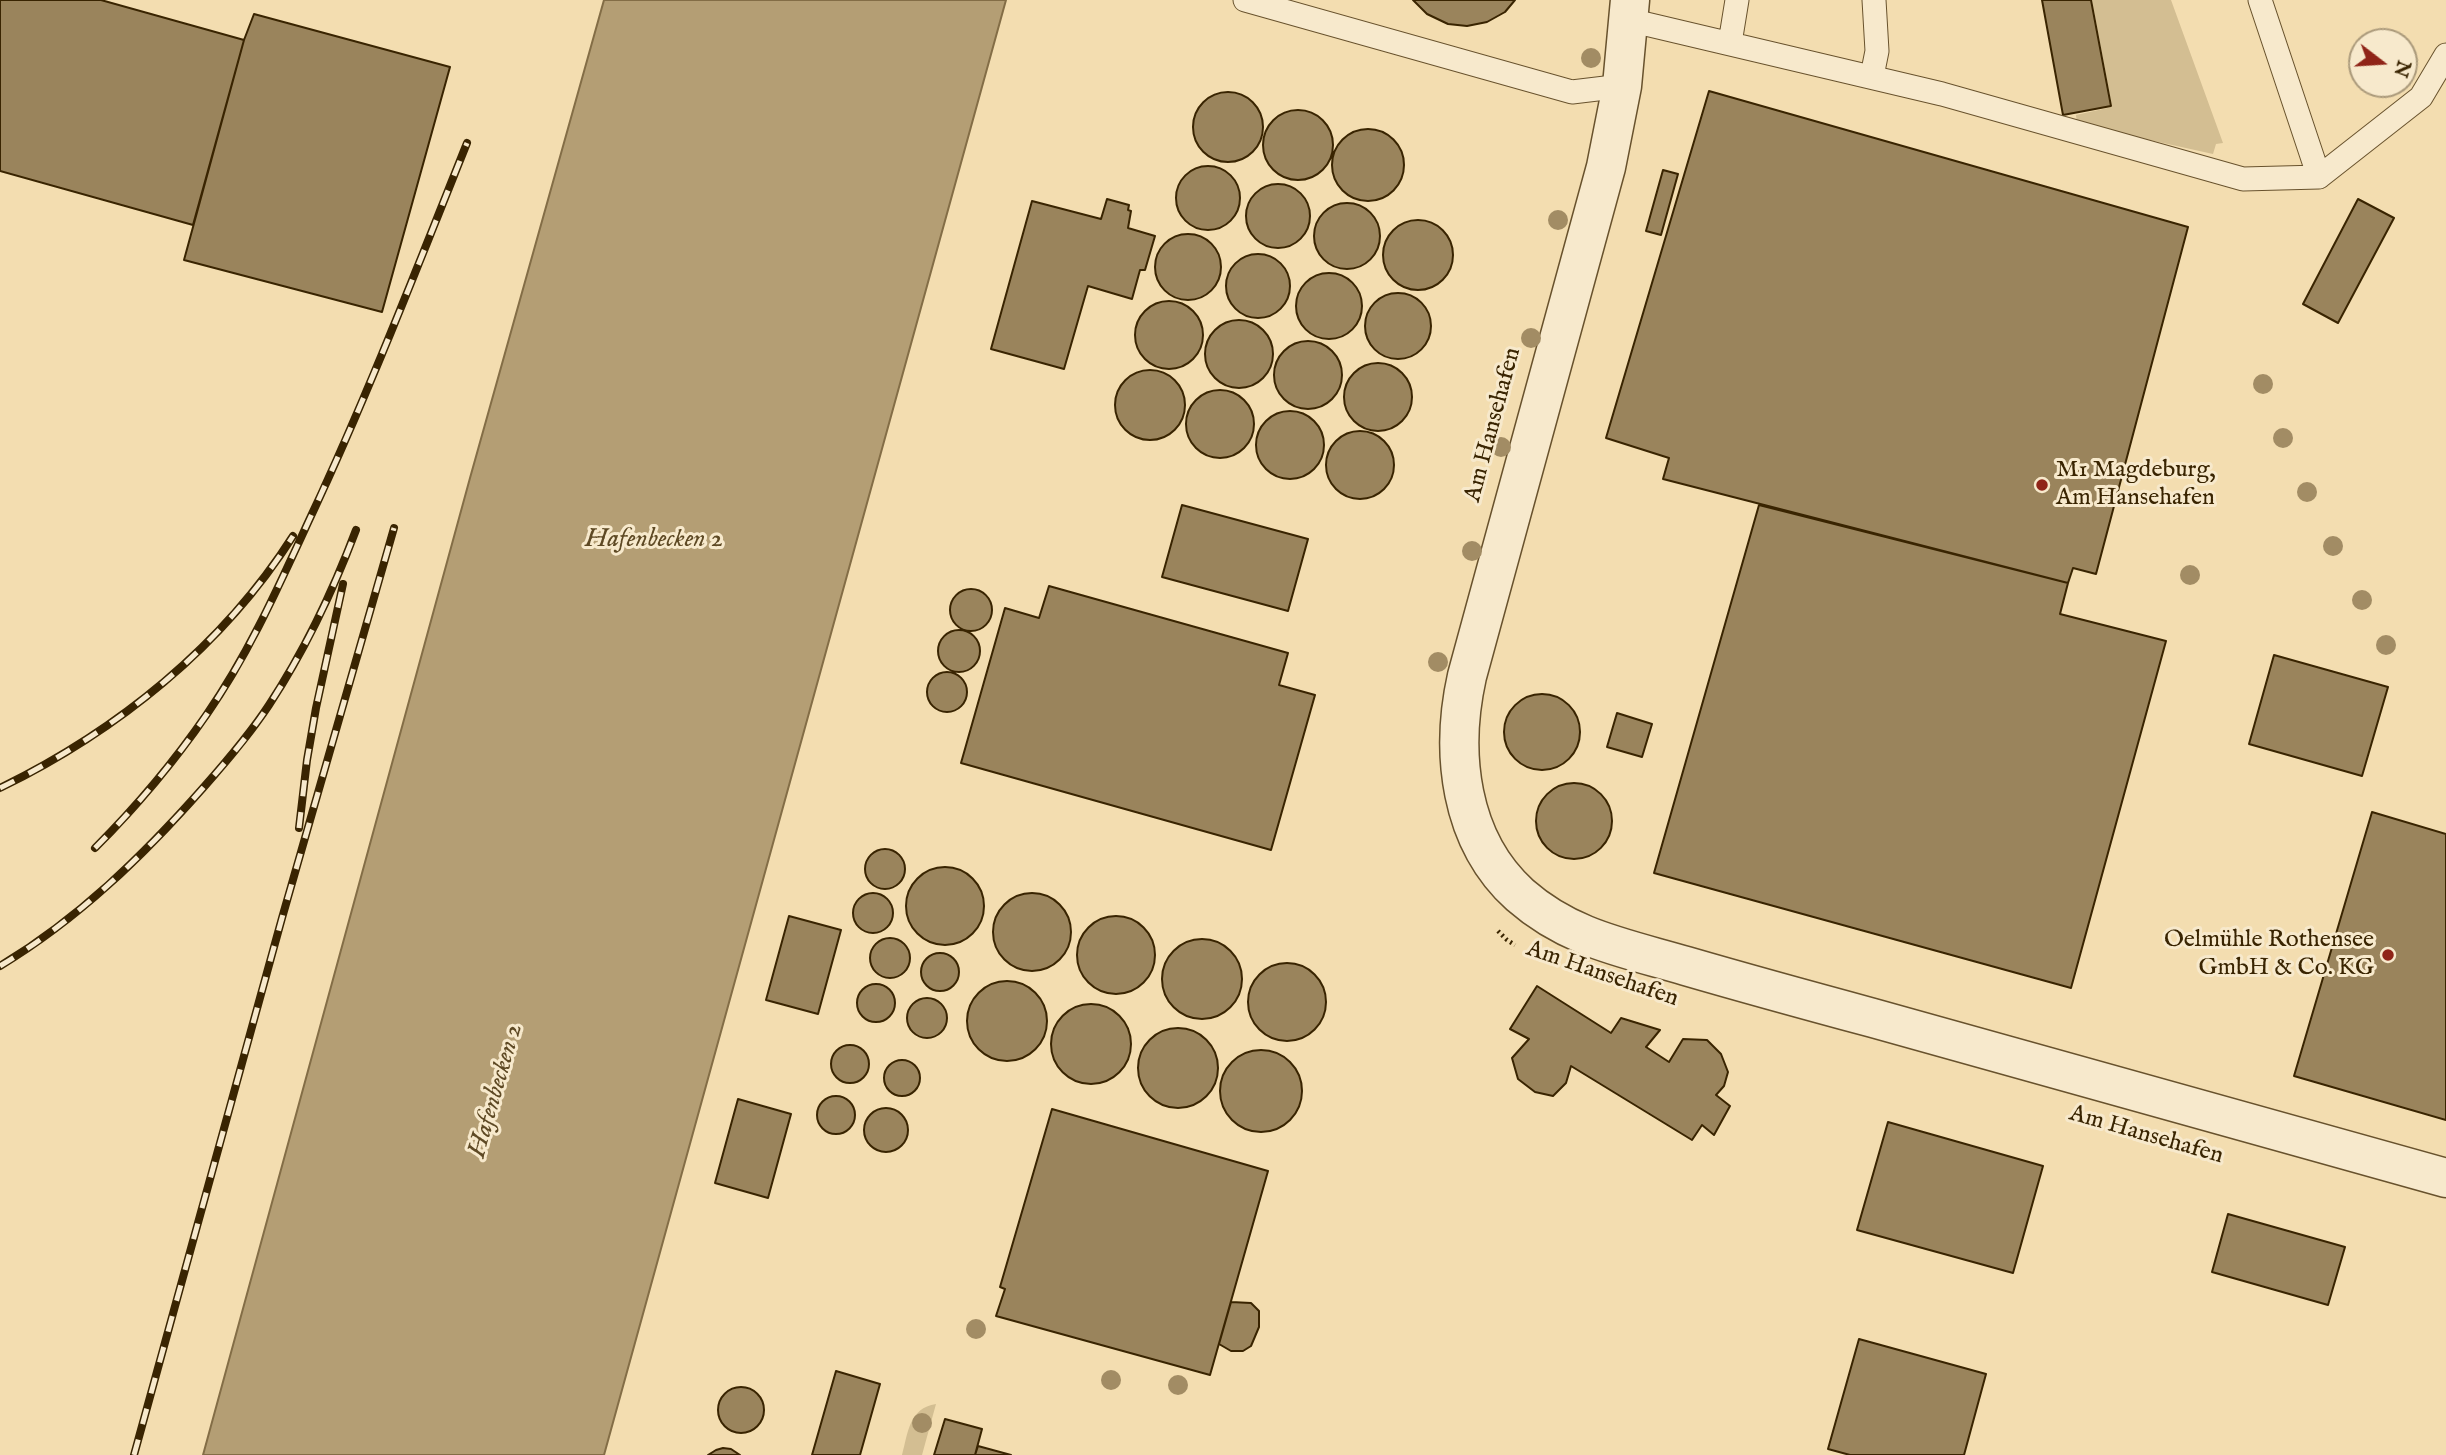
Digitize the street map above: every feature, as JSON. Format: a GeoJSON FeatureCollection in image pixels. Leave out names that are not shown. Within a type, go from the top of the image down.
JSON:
{"type":"FeatureCollection","features":[{"type":"Feature","properties":{"kind":"street","name":"Am Hansehafen"},"geometry":{"type":"LineString","coordinates":[[1630,10],[1622,86],[1606,167],[1467,676],[1460,711],[1459,760],[1468,810],[1484,850],[1503,877],[1538,909],[1582,936],[1759,987],[2167,1097],[2446,1178]]}},
{"type":"Feature","properties":{"kind":"lane"},"geometry":{"type":"LineString","coordinates":[[1245,0],[1572,92],[1622,86]]}},
{"type":"Feature","properties":{"kind":"lane"},"geometry":{"type":"LineString","coordinates":[[1730,43],[1737,0]]}},
{"type":"Feature","properties":{"kind":"lane"},"geometry":{"type":"LineString","coordinates":[[1872,76],[1878,34],[1874,0]]}},
{"type":"Feature","properties":{"kind":"lane"},"geometry":{"type":"LineString","coordinates":[[2260,0],[2319,177]]}},
{"type":"Feature","properties":{"kind":"lane"},"geometry":{"type":"LineString","coordinates":[[1630,10],[1730,43],[1872,76],[2243,179],[2319,177],[2421,97],[2446,55]]}},
{"type":"Feature","properties":{"kind":"path","name":"Am Hansehafen"},"geometry":{"type":"LineString","coordinates":[[1498,930],[1507,940],[1518,946]]}},
{"type":"Feature","properties":{"kind":"shaded area"},"geometry":{"type":"Polygon","coordinates":[[[2092,0],[2171,0],[2223,143],[2216,144],[2213,154],[2077,124],[2076,115],[2112,107],[2092,0]]]}},
{"type":"Feature","properties":{"kind":"shaded area"},"geometry":{"type":"Polygon","coordinates":[[[936,1404],[922,1455],[902,1455],[908,1430],[915,1416],[927,1406],[936,1404]]]}},
{"type":"Feature","properties":{"kind":"water","name":"Hafenbecken 2"},"geometry":{"type":"Polygon","coordinates":[[[604,0],[1006,0],[604,1455],[203,1455],[470,478],[604,0]]]}},
{"type":"Feature","properties":{"kind":"building"},"geometry":{"type":"Polygon","coordinates":[[[0,0],[101,0],[244,40],[193,225],[0,171],[0,0]]]}},
{"type":"Feature","properties":{"kind":"building"},"geometry":{"type":"Polygon","coordinates":[[[1413,0],[1515,0],[1505,12],[1487,22],[1467,26],[1448,24],[1427,14],[1413,0]]]}},
{"type":"Feature","properties":{"kind":"building"},"geometry":{"type":"Polygon","coordinates":[[[2042,0],[2091,0],[2111,106],[2063,115],[2042,0]]]}},
{"type":"Feature","properties":{"kind":"building"},"geometry":{"type":"Polygon","coordinates":[[[254,14],[450,67],[382,312],[184,260],[244,40],[254,14]]]}},
{"type":"Feature","properties":{"kind":"building"},"geometry":{"type":"Polygon","coordinates":[[[1709,91],[2188,227],[2096,574],[2073,568],[2068,583],[1663,479],[1669,458],[1606,438],[1709,91]]]}},
{"type":"Feature","properties":{"kind":"building"},"geometry":{"type":"Polygon","coordinates":[[[1228,92],[1247,98],[1257,108],[1263,127],[1257,146],[1247,156],[1228,162],[1209,156],[1199,146],[1193,127],[1199,108],[1209,98],[1228,92]]]}},
{"type":"Feature","properties":{"kind":"building"},"geometry":{"type":"Polygon","coordinates":[[[1305,110],[1318,116],[1327,125],[1331,131],[1331,159],[1323,170],[1312,178],[1291,180],[1273,170],[1265,159],[1263,138],[1273,120],[1284,112],[1305,110]]]}},
{"type":"Feature","properties":{"kind":"building"},"geometry":{"type":"Polygon","coordinates":[[[1368,129],[1388,135],[1398,145],[1404,165],[1398,185],[1388,195],[1368,201],[1348,195],[1338,185],[1332,165],[1338,145],[1348,135],[1368,129]]]}},
{"type":"Feature","properties":{"kind":"building"},"geometry":{"type":"Polygon","coordinates":[[[1202,166],[1214,166],[1231,175],[1238,186],[1238,210],[1231,221],[1214,230],[1202,230],[1190,225],[1181,216],[1176,204],[1176,192],[1181,180],[1190,171],[1202,166]]]}},
{"type":"Feature","properties":{"kind":"building"},"geometry":{"type":"Polygon","coordinates":[[[1663,170],[1678,174],[1661,235],[1646,231],[1663,170]]]}},
{"type":"Feature","properties":{"kind":"building"},"geometry":{"type":"Polygon","coordinates":[[[1278,184],[1296,190],[1304,198],[1310,216],[1304,234],[1296,242],[1278,248],[1260,242],[1252,234],[1246,216],[1252,198],[1260,190],[1278,184]]]}},
{"type":"Feature","properties":{"kind":"building"},"geometry":{"type":"Polygon","coordinates":[[[1107,199],[1129,205],[1128,210],[1131,211],[1128,228],[1155,236],[1145,270],[1140,270],[1132,299],[1088,286],[1064,369],[991,349],[1032,201],[1101,219],[1107,199]]]}},
{"type":"Feature","properties":{"kind":"building"},"geometry":{"type":"Polygon","coordinates":[[[2358,199],[2394,218],[2338,323],[2303,304],[2358,199]]]}},
{"type":"Feature","properties":{"kind":"building"},"geometry":{"type":"Polygon","coordinates":[[[1347,203],[1360,205],[1375,218],[1380,236],[1378,249],[1365,264],[1347,269],[1334,267],[1319,254],[1314,236],[1316,223],[1329,208],[1347,203]]]}},
{"type":"Feature","properties":{"kind":"building"},"geometry":{"type":"Polygon","coordinates":[[[1418,220],[1437,226],[1447,236],[1453,255],[1447,274],[1437,284],[1418,290],[1399,284],[1389,274],[1383,255],[1389,236],[1399,226],[1418,220]]]}},
{"type":"Feature","properties":{"kind":"building"},"geometry":{"type":"Polygon","coordinates":[[[1188,234],[1201,237],[1211,244],[1218,254],[1221,267],[1218,280],[1211,290],[1201,297],[1188,300],[1175,297],[1165,290],[1158,280],[1155,267],[1158,254],[1165,244],[1175,237],[1188,234]]]}},
{"type":"Feature","properties":{"kind":"building"},"geometry":{"type":"Polygon","coordinates":[[[1258,254],[1270,256],[1281,263],[1288,274],[1288,298],[1281,309],[1270,316],[1258,318],[1246,316],[1235,309],[1228,298],[1226,286],[1228,274],[1235,263],[1246,256],[1258,254]]]}},
{"type":"Feature","properties":{"kind":"building"},"geometry":{"type":"Polygon","coordinates":[[[1329,273],[1342,276],[1352,283],[1359,293],[1362,306],[1359,319],[1352,329],[1342,336],[1329,339],[1316,336],[1306,329],[1299,319],[1296,306],[1299,293],[1306,283],[1316,276],[1329,273]]]}},
{"type":"Feature","properties":{"kind":"building"},"geometry":{"type":"Polygon","coordinates":[[[1391,293],[1405,293],[1417,298],[1426,307],[1431,326],[1429,339],[1422,350],[1405,359],[1391,359],[1379,354],[1370,345],[1365,333],[1365,319],[1370,307],[1379,298],[1391,293]]]}},
{"type":"Feature","properties":{"kind":"building"},"geometry":{"type":"Polygon","coordinates":[[[1162,301],[1176,301],[1188,306],[1198,316],[1203,335],[1198,354],[1188,364],[1176,369],[1162,369],[1150,364],[1140,354],[1135,342],[1135,328],[1140,316],[1150,306],[1162,301]]]}},
{"type":"Feature","properties":{"kind":"building"},"geometry":{"type":"Polygon","coordinates":[[[1239,320],[1252,323],[1263,330],[1270,341],[1273,354],[1270,367],[1263,378],[1252,385],[1239,388],[1226,385],[1215,378],[1208,367],[1205,354],[1208,341],[1215,330],[1226,323],[1239,320]]]}},
{"type":"Feature","properties":{"kind":"building"},"geometry":{"type":"Polygon","coordinates":[[[1301,341],[1315,341],[1327,346],[1337,356],[1342,375],[1337,394],[1327,404],[1315,409],[1301,409],[1289,404],[1279,394],[1274,382],[1274,368],[1279,356],[1289,346],[1301,341]]]}},
{"type":"Feature","properties":{"kind":"building"},"geometry":{"type":"Polygon","coordinates":[[[1371,363],[1385,363],[1397,368],[1407,378],[1412,397],[1407,416],[1397,426],[1385,431],[1371,431],[1359,426],[1349,416],[1344,404],[1344,390],[1349,378],[1359,368],[1371,363]]]}},
{"type":"Feature","properties":{"kind":"building"},"geometry":{"type":"Polygon","coordinates":[[[1150,370],[1169,376],[1179,386],[1185,405],[1179,424],[1169,434],[1150,440],[1131,434],[1121,424],[1115,405],[1121,386],[1131,376],[1150,370]]]}},
{"type":"Feature","properties":{"kind":"building"},"geometry":{"type":"Polygon","coordinates":[[[1220,390],[1233,393],[1244,400],[1251,411],[1254,424],[1251,437],[1244,448],[1233,455],[1220,458],[1207,455],[1196,448],[1189,437],[1186,424],[1189,411],[1196,400],[1207,393],[1220,390]]]}},
{"type":"Feature","properties":{"kind":"building"},"geometry":{"type":"Polygon","coordinates":[[[1283,411],[1297,411],[1309,416],[1319,426],[1324,445],[1319,464],[1309,474],[1297,479],[1283,479],[1271,474],[1261,464],[1256,452],[1256,438],[1261,426],[1271,416],[1283,411]]]}},
{"type":"Feature","properties":{"kind":"building"},"geometry":{"type":"Polygon","coordinates":[[[1353,431],[1367,431],[1379,436],[1389,446],[1394,465],[1389,484],[1379,494],[1367,499],[1353,499],[1341,494],[1331,484],[1326,472],[1326,458],[1331,446],[1341,436],[1353,431]]]}},
{"type":"Feature","properties":{"kind":"building"},"geometry":{"type":"Polygon","coordinates":[[[1182,505],[1308,539],[1288,611],[1162,577],[1182,505]]]}},
{"type":"Feature","properties":{"kind":"building"},"geometry":{"type":"Polygon","coordinates":[[[1759,505],[2068,583],[2060,614],[2166,641],[2071,988],[1654,873],[1759,505]]]}},
{"type":"Feature","properties":{"kind":"building"},"geometry":{"type":"Polygon","coordinates":[[[1049,586],[1288,653],[1279,685],[1315,695],[1271,850],[961,763],[1005,608],[1039,618],[1049,586]]]}},
{"type":"Feature","properties":{"kind":"building"},"geometry":{"type":"Polygon","coordinates":[[[971,589],[986,595],[992,610],[986,625],[971,631],[956,625],[950,610],[956,595],[971,589]]]}},
{"type":"Feature","properties":{"kind":"building"},"geometry":{"type":"Polygon","coordinates":[[[959,630],[974,636],[980,651],[974,666],[959,672],[944,666],[938,651],[944,636],[959,630]]]}},
{"type":"Feature","properties":{"kind":"building"},"geometry":{"type":"Polygon","coordinates":[[[2274,655],[2388,687],[2362,776],[2249,744],[2274,655]]]}},
{"type":"Feature","properties":{"kind":"building"},"geometry":{"type":"Polygon","coordinates":[[[947,672],[955,673],[961,678],[966,684],[966,700],[961,706],[955,711],[947,712],[939,711],[933,706],[928,700],[927,692],[928,684],[933,678],[939,673],[947,672]]]}},
{"type":"Feature","properties":{"kind":"building"},"geometry":{"type":"Polygon","coordinates":[[[1542,694],[1557,697],[1569,705],[1577,717],[1580,732],[1577,747],[1569,759],[1557,767],[1542,770],[1527,767],[1515,759],[1507,747],[1504,732],[1507,717],[1515,705],[1527,697],[1542,694]]]}},
{"type":"Feature","properties":{"kind":"building"},"geometry":{"type":"Polygon","coordinates":[[[1617,713],[1652,724],[1642,757],[1607,747],[1617,713]]]}},
{"type":"Feature","properties":{"kind":"building"},"geometry":{"type":"Polygon","coordinates":[[[1574,783],[1588,786],[1601,794],[1609,807],[1612,821],[1609,835],[1601,848],[1588,856],[1574,859],[1560,856],[1547,848],[1539,835],[1536,821],[1539,807],[1547,794],[1560,786],[1574,783]]]}},
{"type":"Feature","properties":{"kind":"building","name":"Oelmühle Rothensee GmbH & Co. KG"},"geometry":{"type":"Polygon","coordinates":[[[2372,812],[2446,834],[2446,1120],[2294,1076],[2372,812]]]}},
{"type":"Feature","properties":{"kind":"building"},"geometry":{"type":"Polygon","coordinates":[[[885,849],[899,855],[905,869],[899,883],[885,889],[871,883],[865,869],[871,855],[885,849]]]}},
{"type":"Feature","properties":{"kind":"building"},"geometry":{"type":"Polygon","coordinates":[[[945,867],[960,870],[973,878],[981,891],[984,906],[981,921],[973,934],[960,942],[945,945],[930,942],[917,934],[909,921],[906,906],[909,891],[917,878],[930,870],[945,867]]]}},
{"type":"Feature","properties":{"kind":"building"},"geometry":{"type":"Polygon","coordinates":[[[873,893],[887,899],[893,913],[887,927],[873,933],[859,927],[853,913],[859,899],[873,893]]]}},
{"type":"Feature","properties":{"kind":"building"},"geometry":{"type":"Polygon","coordinates":[[[1032,893],[1047,896],[1060,904],[1068,917],[1071,932],[1068,947],[1060,960],[1047,968],[1032,971],[1017,968],[1004,960],[996,947],[993,932],[996,917],[1004,904],[1017,896],[1032,893]]]}},
{"type":"Feature","properties":{"kind":"building"},"geometry":{"type":"Polygon","coordinates":[[[789,916],[841,930],[818,1014],[766,1000],[789,916]]]}},
{"type":"Feature","properties":{"kind":"building"},"geometry":{"type":"Polygon","coordinates":[[[1116,916],[1131,919],[1144,927],[1152,940],[1155,955],[1152,970],[1144,983],[1131,991],[1116,994],[1101,991],[1088,983],[1080,970],[1077,955],[1080,940],[1088,927],[1101,919],[1116,916]]]}},
{"type":"Feature","properties":{"kind":"building"},"geometry":{"type":"Polygon","coordinates":[[[890,938],[904,944],[910,958],[904,972],[890,978],[876,972],[870,958],[876,944],[890,938]]]}},
{"type":"Feature","properties":{"kind":"building"},"geometry":{"type":"Polygon","coordinates":[[[1202,939],[1217,942],[1230,951],[1239,964],[1242,979],[1239,994],[1230,1007],[1217,1016],[1202,1019],[1187,1016],[1174,1007],[1165,994],[1162,979],[1165,964],[1174,951],[1187,942],[1202,939]]]}},
{"type":"Feature","properties":{"kind":"building"},"geometry":{"type":"Polygon","coordinates":[[[940,953],[953,959],[959,972],[953,985],[940,991],[927,985],[921,972],[927,959],[940,953]]]}},
{"type":"Feature","properties":{"kind":"building"},"geometry":{"type":"Polygon","coordinates":[[[1287,963],[1302,966],[1314,975],[1323,987],[1326,1002],[1323,1017],[1314,1029],[1302,1038],[1287,1041],[1272,1038],[1260,1029],[1251,1017],[1248,1002],[1251,987],[1260,975],[1272,966],[1287,963]]]}},
{"type":"Feature","properties":{"kind":"building"},"geometry":{"type":"Polygon","coordinates":[[[999,981],[1015,981],[1036,992],[1047,1013],[1047,1029],[1036,1050],[1015,1061],[999,1061],[985,1055],[973,1043],[967,1029],[967,1013],[973,999],[985,987],[999,981]]]}},
{"type":"Feature","properties":{"kind":"building"},"geometry":{"type":"Polygon","coordinates":[[[876,984],[890,989],[895,1003],[890,1017],[876,1022],[862,1017],[857,1003],[862,989],[876,984]]]}},
{"type":"Feature","properties":{"kind":"building"},"geometry":{"type":"Polygon","coordinates":[[[1537,986],[1611,1033],[1621,1018],[1660,1030],[1646,1047],[1669,1062],[1683,1039],[1707,1040],[1721,1054],[1728,1072],[1724,1086],[1716,1095],[1730,1106],[1714,1135],[1702,1125],[1692,1140],[1571,1066],[1566,1083],[1553,1096],[1535,1092],[1518,1079],[1512,1058],[1529,1039],[1510,1029],[1537,986]]]}},
{"type":"Feature","properties":{"kind":"building"},"geometry":{"type":"Polygon","coordinates":[[[927,998],[941,1004],[947,1018],[941,1032],[927,1038],[913,1032],[907,1018],[913,1004],[927,998]]]}},
{"type":"Feature","properties":{"kind":"building"},"geometry":{"type":"Polygon","coordinates":[[[1091,1004],[1106,1007],[1119,1016],[1128,1029],[1131,1044],[1128,1059],[1119,1072],[1106,1081],[1091,1084],[1076,1081],[1063,1072],[1054,1059],[1051,1044],[1054,1029],[1063,1016],[1076,1007],[1091,1004]]]}},
{"type":"Feature","properties":{"kind":"building"},"geometry":{"type":"Polygon","coordinates":[[[1178,1028],[1193,1031],[1206,1040],[1215,1053],[1218,1068],[1215,1083],[1206,1096],[1193,1105],[1178,1108],[1163,1105],[1150,1096],[1141,1083],[1138,1068],[1141,1053],[1150,1040],[1163,1031],[1178,1028]]]}},
{"type":"Feature","properties":{"kind":"building"},"geometry":{"type":"Polygon","coordinates":[[[850,1045],[863,1051],[869,1064],[863,1077],[850,1083],[837,1077],[831,1064],[837,1051],[850,1045]]]}},
{"type":"Feature","properties":{"kind":"building"},"geometry":{"type":"Polygon","coordinates":[[[1261,1050],[1277,1053],[1290,1062],[1299,1075],[1302,1091],[1299,1107],[1290,1120],[1277,1129],[1261,1132],[1245,1129],[1232,1120],[1223,1107],[1220,1091],[1223,1075],[1232,1062],[1245,1053],[1261,1050]]]}},
{"type":"Feature","properties":{"kind":"building"},"geometry":{"type":"Polygon","coordinates":[[[902,1060],[915,1065],[920,1078],[915,1091],[902,1096],[889,1091],[884,1078],[889,1065],[902,1060]]]}},
{"type":"Feature","properties":{"kind":"building"},"geometry":{"type":"Polygon","coordinates":[[[836,1096],[850,1101],[855,1115],[850,1129],[836,1134],[822,1129],[817,1115],[822,1101],[836,1096]]]}},
{"type":"Feature","properties":{"kind":"building"},"geometry":{"type":"Polygon","coordinates":[[[738,1099],[791,1114],[768,1198],[715,1183],[738,1099]]]}},
{"type":"Feature","properties":{"kind":"building"},"geometry":{"type":"Polygon","coordinates":[[[886,1108],[901,1115],[908,1130],[901,1145],[886,1152],[871,1145],[864,1130],[871,1115],[886,1108]]]}},
{"type":"Feature","properties":{"kind":"building"},"geometry":{"type":"Polygon","coordinates":[[[1052,1109],[1268,1171],[1210,1375],[996,1316],[1005,1289],[1000,1287],[1052,1109]]]}},
{"type":"Feature","properties":{"kind":"building"},"geometry":{"type":"Polygon","coordinates":[[[1888,1122],[2043,1166],[2013,1273],[1857,1230],[1888,1122]]]}},
{"type":"Feature","properties":{"kind":"building"},"geometry":{"type":"Polygon","coordinates":[[[2228,1214],[2345,1247],[2328,1305],[2212,1272],[2228,1214]]]}},
{"type":"Feature","properties":{"kind":"building"},"geometry":{"type":"Polygon","coordinates":[[[1231,1302],[1251,1303],[1259,1311],[1259,1327],[1251,1346],[1243,1351],[1231,1351],[1219,1344],[1231,1302]]]}},
{"type":"Feature","properties":{"kind":"building"},"geometry":{"type":"Polygon","coordinates":[[[1859,1339],[1986,1374],[1964,1455],[1850,1455],[1828,1449],[1859,1339]]]}},
{"type":"Feature","properties":{"kind":"building"},"geometry":{"type":"Polygon","coordinates":[[[836,1371],[880,1384],[860,1455],[812,1455],[836,1371]]]}},
{"type":"Feature","properties":{"kind":"building"},"geometry":{"type":"Polygon","coordinates":[[[741,1387],[757,1394],[764,1410],[757,1426],[741,1433],[725,1426],[718,1410],[725,1394],[741,1387]]]}},
{"type":"Feature","properties":{"kind":"building"},"geometry":{"type":"Polygon","coordinates":[[[945,1419],[982,1429],[975,1455],[934,1455],[945,1419]]]}},
{"type":"Feature","properties":{"kind":"building"},"geometry":{"type":"Polygon","coordinates":[[[978,1446],[1011,1455],[975,1455],[978,1446]]]}},
{"type":"Feature","properties":{"kind":"building"},"geometry":{"type":"Polygon","coordinates":[[[723,1448],[731,1449],[740,1455],[708,1455],[723,1448]]]}},
{"type":"Feature","properties":{"kind":"railway"},"geometry":{"type":"LineString","coordinates":[[95,848],[140,800],[181,749],[223,690],[251,642],[352,424],[467,143]]}},
{"type":"Feature","properties":{"kind":"railway"},"geometry":{"type":"LineString","coordinates":[[134,1455],[282,918],[394,528]]}},
{"type":"Feature","properties":{"kind":"railway"},"geometry":{"type":"LineString","coordinates":[[0,966],[56,928],[108,885],[180,813],[238,748],[269,705],[306,642],[328,598],[356,530]]}},
{"type":"Feature","properties":{"kind":"railway"},"geometry":{"type":"LineString","coordinates":[[0,788],[85,740],[164,682],[234,614],[293,536]]}},
{"type":"Feature","properties":{"kind":"railway"},"geometry":{"type":"LineString","coordinates":[[299,828],[316,708],[343,584]]}},
{"type":"Feature","properties":{"kind":"place","name":"M1 Magdeburg, Am Hansehafen"},"geometry":{"type":"Point","coordinates":[2042,485]}},
{"type":"Feature","properties":{"kind":"place","name":"Oelmühle Rothensee GmbH & Co. KG"},"geometry":{"type":"Point","coordinates":[2388,955]}}]}
